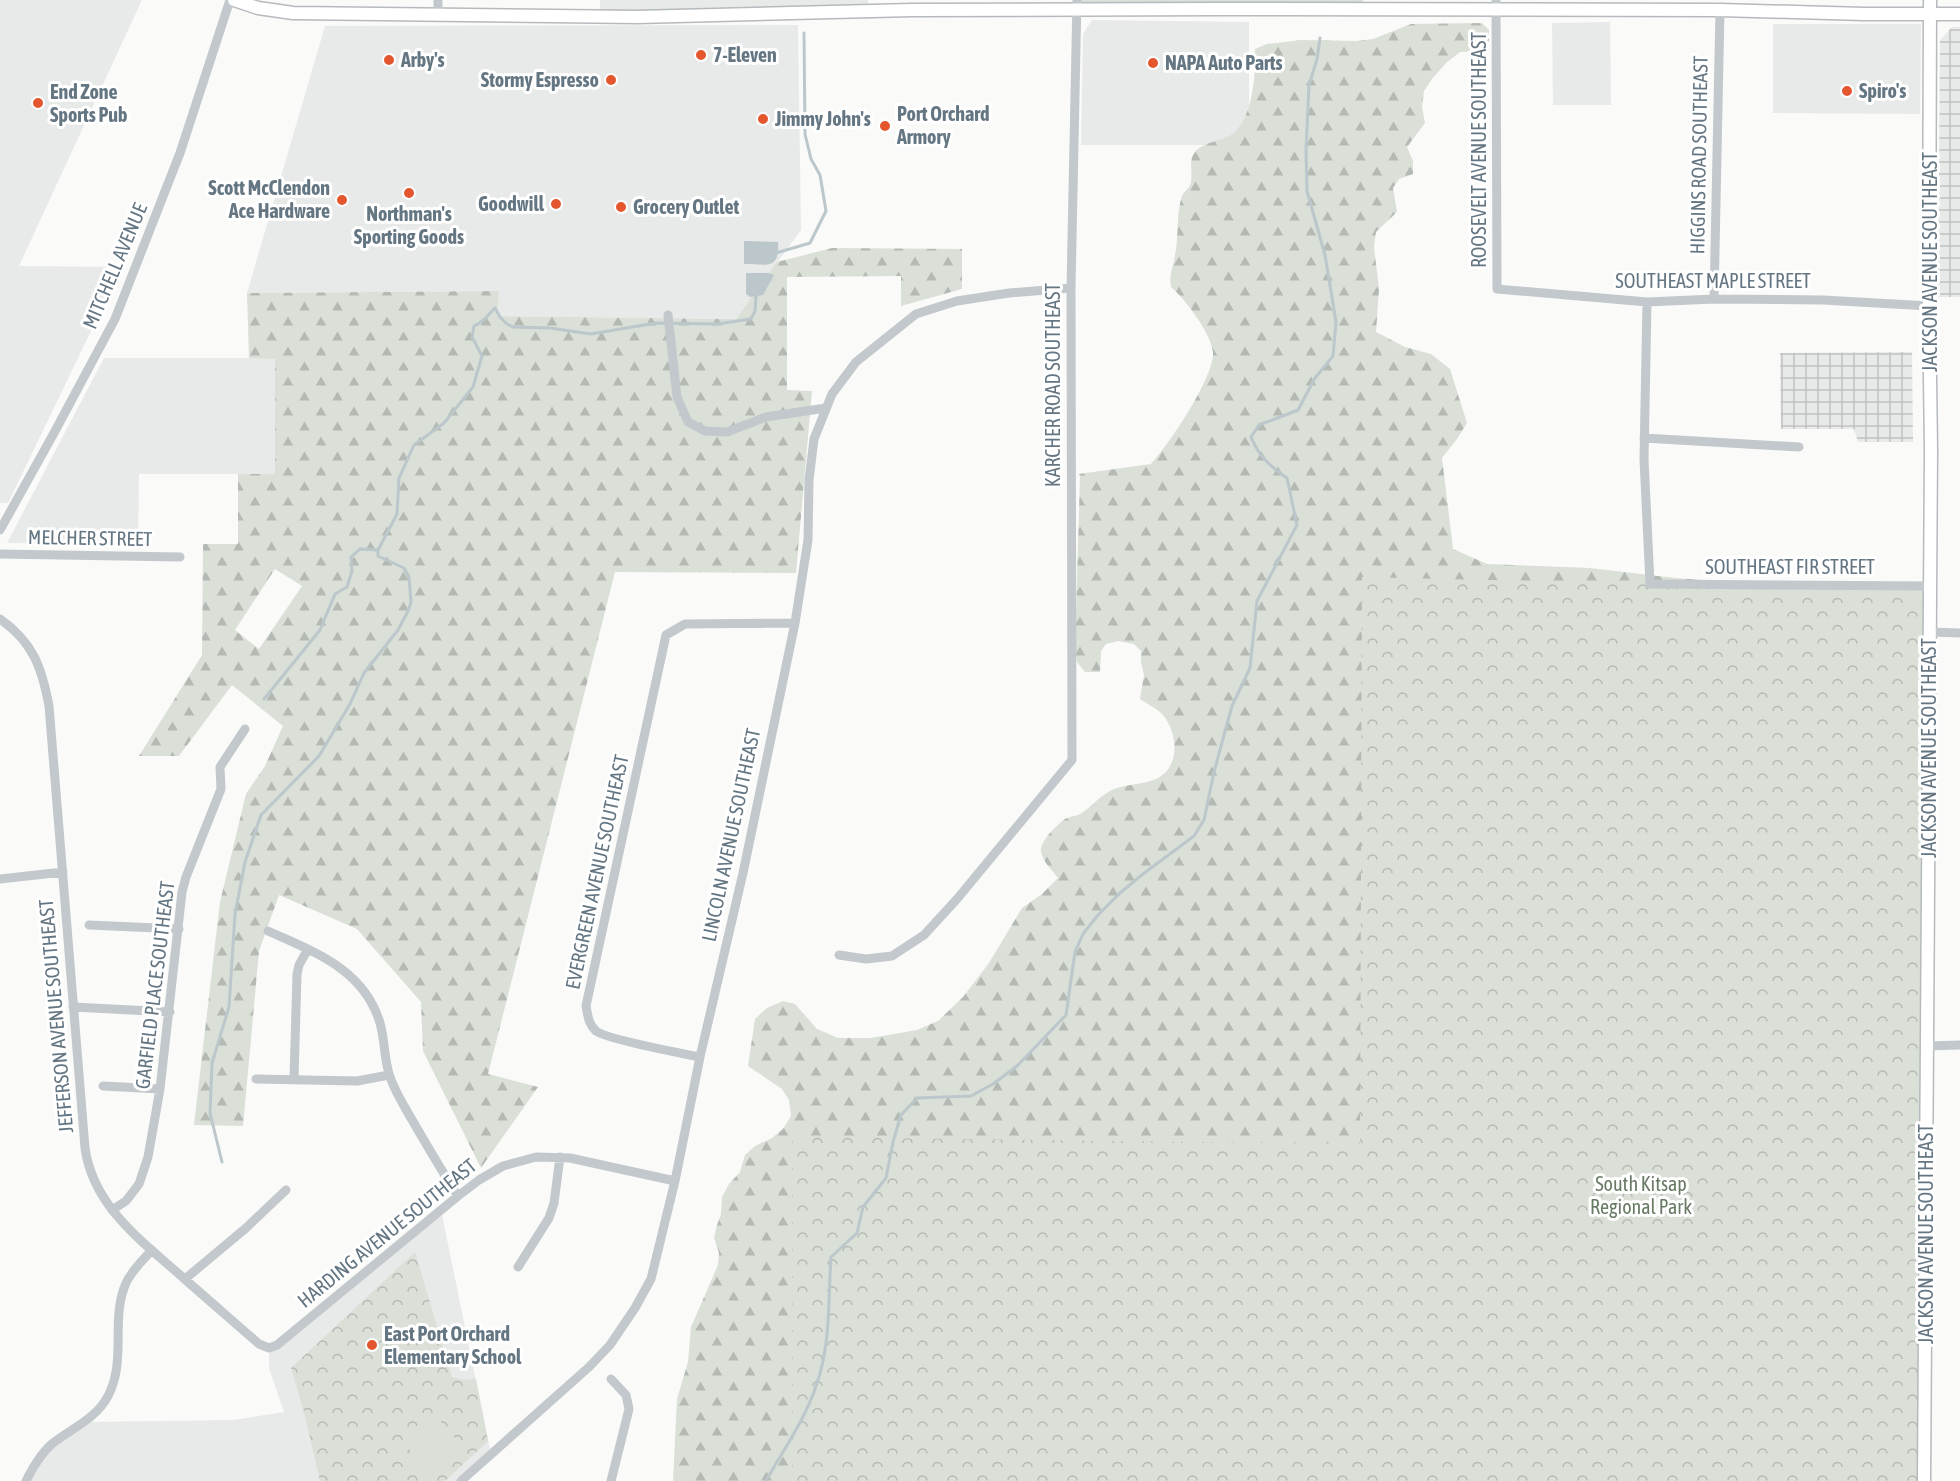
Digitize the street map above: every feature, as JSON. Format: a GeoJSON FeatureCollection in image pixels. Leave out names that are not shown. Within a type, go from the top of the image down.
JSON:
{"type":"FeatureCollection","features":[{"type":"Feature","properties":{"kind":"main road"},"geometry":{"type":"LineString","coordinates":[[232,0],[258,8],[293,13],[438,16],[681,17],[1076,5],[1094,10],[1496,5],[1960,14]]}},
{"type":"Feature","properties":{"kind":"main road","name":"JACKSON AVENUE SOUTHEAST"},"geometry":{"type":"LineString","coordinates":[[1924,1481],[1931,450],[1930,0]]}},
{"type":"Feature","properties":{"kind":"street","name":"MITCHELL AVENUE"},"geometry":{"type":"LineString","coordinates":[[0,530],[115,319],[180,153],[219,32],[232,0]]}},
{"type":"Feature","properties":{"kind":"street"},"geometry":{"type":"LineString","coordinates":[[438,0],[438,16]]}},
{"type":"Feature","properties":{"kind":"street","name":"KARCHER ROAD SOUTHEAST"},"geometry":{"type":"LineString","coordinates":[[839,955],[866,959],[892,956],[924,935],[957,899],[1072,760],[1071,288],[1076,5]]}},
{"type":"Feature","properties":{"kind":"street","name":"ROOSEVELT AVENUE SOUTHEAST"},"geometry":{"type":"LineString","coordinates":[[1496,5],[1497,289]]}},
{"type":"Feature","properties":{"kind":"street","name":"HIGGINS ROAD SOUTHEAST"},"geometry":{"type":"LineString","coordinates":[[1714,299],[1720,10]]}},
{"type":"Feature","properties":{"kind":"street","name":"LINCOLN AVENUE SOUTHEAST"},"geometry":{"type":"LineString","coordinates":[[462,1481],[589,1367],[610,1345],[651,1279],[743,873],[795,623],[808,540],[808,480],[814,439],[832,394],[855,362],[916,314],[957,301],[1009,293],[1071,288]]}},
{"type":"Feature","properties":{"kind":"street","name":"SOUTHEAST MAPLE STREET"},"geometry":{"type":"LineString","coordinates":[[1497,289],[1647,302],[1714,299],[1823,300],[1929,306]]}},
{"type":"Feature","properties":{"kind":"street"},"geometry":{"type":"LineString","coordinates":[[1647,302],[1644,438],[1800,447]]}},
{"type":"Feature","properties":{"kind":"street"},"geometry":{"type":"LineString","coordinates":[[668,315],[676,397],[688,422],[705,431],[727,432],[766,417],[826,408]]}},
{"type":"Feature","properties":{"kind":"street","name":"SOUTHEAST FIR STREET"},"geometry":{"type":"LineString","coordinates":[[1644,438],[1650,584],[1929,586]]}},
{"type":"Feature","properties":{"kind":"street","name":"MELCHER STREET"},"geometry":{"type":"LineString","coordinates":[[0,554],[180,557]]}},
{"type":"Feature","properties":{"kind":"street","name":"JEFFERSON AVENUE SOUTHEAST"},"geometry":{"type":"LineString","coordinates":[[0,619],[18,634],[39,664],[49,706],[86,1159],[97,1185],[112,1210],[126,1227],[260,1344],[269,1348]]}},
{"type":"Feature","properties":{"kind":"street","name":"EVERGREEN AVENUE SOUTHEAST"},"geometry":{"type":"LineString","coordinates":[[700,1057],[614,1038],[598,1032],[590,1024],[586,1006],[666,635],[685,624],[795,623]]}},
{"type":"Feature","properties":{"kind":"street"},"geometry":{"type":"LineString","coordinates":[[1929,632],[1960,633]]}},
{"type":"Feature","properties":{"kind":"street","name":"GARFIELD PLACE SOUTHEAST"},"geometry":{"type":"LineString","coordinates":[[112,1210],[126,1201],[139,1184],[148,1157],[170,1012],[182,892],[221,789],[220,766],[245,729]]}},
{"type":"Feature","properties":{"kind":"street"},"geometry":{"type":"LineString","coordinates":[[0,879],[63,872]]}},
{"type":"Feature","properties":{"kind":"street"},"geometry":{"type":"LineString","coordinates":[[89,925],[178,929]]}},
{"type":"Feature","properties":{"kind":"street"},"geometry":{"type":"LineString","coordinates":[[268,931],[333,961],[364,990],[380,1023],[389,1075],[398,1095],[435,1161],[458,1196]]}},
{"type":"Feature","properties":{"kind":"street"},"geometry":{"type":"LineString","coordinates":[[294,1079],[297,974],[308,949]]}},
{"type":"Feature","properties":{"kind":"street"},"geometry":{"type":"LineString","coordinates":[[73,1007],[170,1012]]}},
{"type":"Feature","properties":{"kind":"street"},"geometry":{"type":"LineString","coordinates":[[1927,1046],[1960,1046]]}},
{"type":"Feature","properties":{"kind":"street"},"geometry":{"type":"LineString","coordinates":[[256,1079],[357,1081],[389,1075]]}},
{"type":"Feature","properties":{"kind":"street"},"geometry":{"type":"LineString","coordinates":[[103,1086],[160,1089]]}},
{"type":"Feature","properties":{"kind":"street","name":"HARDING AVENUE SOUTHEAST"},"geometry":{"type":"LineString","coordinates":[[269,1348],[277,1345],[458,1196],[491,1172],[515,1162],[536,1157],[560,1157],[675,1181]]}},
{"type":"Feature","properties":{"kind":"street"},"geometry":{"type":"LineString","coordinates":[[518,1267],[549,1218],[555,1196],[560,1157]]}},
{"type":"Feature","properties":{"kind":"street"},"geometry":{"type":"LineString","coordinates":[[185,1279],[255,1220],[286,1190]]}},
{"type":"Feature","properties":{"kind":"street"},"geometry":{"type":"LineString","coordinates":[[26,1481],[31,1470],[51,1445],[85,1423],[109,1396],[118,1362],[119,1310],[122,1294],[127,1281],[152,1250]]}},
{"type":"Feature","properties":{"kind":"street"},"geometry":{"type":"LineString","coordinates":[[611,1379],[626,1395],[629,1409],[611,1481]]}},
{"type":"Feature","properties":{"kind":"shaded area"},"geometry":{"type":"Polygon","coordinates":[[[0,0],[142,0],[19,266],[122,267],[8,503],[0,503],[0,0]]]}},
{"type":"Feature","properties":{"kind":"shaded area"},"geometry":{"type":"Polygon","coordinates":[[[600,0],[868,0],[868,11],[600,17],[600,0]]]}},
{"type":"Feature","properties":{"kind":"shaded area"},"geometry":{"type":"Polygon","coordinates":[[[1092,20],[1249,22],[1249,145],[1081,145],[1083,34],[1092,20]]]}},
{"type":"Feature","properties":{"kind":"shaded area"},"geometry":{"type":"Polygon","coordinates":[[[1610,22],[1611,105],[1553,105],[1552,23],[1610,22]]]}},
{"type":"Feature","properties":{"kind":"shaded area"},"geometry":{"type":"Polygon","coordinates":[[[1773,24],[1921,24],[1920,114],[1773,113],[1773,24]]]}},
{"type":"Feature","properties":{"kind":"shaded area"},"geometry":{"type":"Polygon","coordinates":[[[798,25],[801,230],[736,319],[497,316],[498,291],[247,293],[325,26],[798,25]]]}},
{"type":"Feature","properties":{"kind":"shaded area"},"geometry":{"type":"Polygon","coordinates":[[[1952,27],[1960,27],[1960,297],[1938,297],[1940,40],[1952,27]]]}},
{"type":"Feature","properties":{"kind":"shaded area"},"geometry":{"type":"Polygon","coordinates":[[[744,241],[778,242],[777,258],[774,262],[765,265],[744,264],[744,241]]]}},
{"type":"Feature","properties":{"kind":"shaded area"},"geometry":{"type":"Polygon","coordinates":[[[746,273],[774,275],[763,295],[750,297],[746,294],[746,273]]]}},
{"type":"Feature","properties":{"kind":"shaded area"},"geometry":{"type":"Polygon","coordinates":[[[1912,352],[1913,442],[1858,442],[1854,429],[1781,429],[1780,353],[1912,352]]]}},
{"type":"Feature","properties":{"kind":"shaded area"},"geometry":{"type":"Polygon","coordinates":[[[104,358],[275,358],[275,474],[139,474],[138,544],[7,543],[104,358]]]}},
{"type":"Feature","properties":{"kind":"shaded area","name":"East Port Orchard Elementary School"},"geometry":{"type":"Polygon","coordinates":[[[441,1210],[491,1454],[461,1481],[26,1481],[51,1445],[86,1422],[234,1420],[284,1412],[269,1368],[269,1348],[441,1210]]]}},
{"type":"Feature","properties":{"kind":"green space"},"geometry":{"type":"Polygon","coordinates":[[[1077,0],[1363,0],[1363,10],[1076,10],[1077,0]]]}},
{"type":"Feature","properties":{"kind":"green space","name":"South Kitsap Regional Park"},"geometry":{"type":"Polygon","coordinates":[[[1482,23],[1489,30],[1489,41],[1475,51],[1460,52],[1446,63],[1424,91],[1422,107],[1425,123],[1407,147],[1413,161],[1413,174],[1399,179],[1393,188],[1397,212],[1376,232],[1374,247],[1379,289],[1376,332],[1405,347],[1431,354],[1450,369],[1467,423],[1442,458],[1453,549],[1487,564],[1590,568],[1675,578],[1924,595],[1914,1481],[673,1481],[677,1399],[688,1362],[691,1327],[718,1265],[719,1253],[714,1238],[721,1214],[722,1197],[729,1184],[740,1172],[745,1155],[783,1129],[791,1116],[789,1100],[782,1089],[748,1066],[755,1019],[767,1008],[783,1001],[795,1004],[817,1029],[838,1038],[871,1038],[917,1030],[938,1021],[963,997],[989,963],[1022,908],[1042,894],[1058,878],[1045,862],[1041,847],[1058,825],[1065,819],[1082,813],[1112,790],[1156,779],[1170,767],[1174,750],[1172,731],[1161,713],[1140,699],[1144,675],[1141,651],[1134,644],[1118,641],[1106,644],[1101,651],[1100,672],[1085,672],[1077,662],[1075,649],[1079,474],[1151,464],[1190,410],[1207,377],[1213,352],[1208,336],[1196,317],[1171,287],[1180,203],[1190,185],[1191,160],[1194,153],[1202,147],[1231,135],[1244,119],[1252,96],[1255,49],[1267,44],[1302,40],[1373,39],[1411,24],[1482,23]]]}},
{"type":"Feature","properties":{"kind":"green space"},"geometry":{"type":"Polygon","coordinates":[[[832,248],[962,249],[962,289],[901,306],[901,276],[787,277],[787,390],[812,391],[796,573],[615,572],[488,1074],[538,1087],[481,1168],[423,1051],[421,1002],[357,929],[279,895],[259,951],[243,1126],[194,1125],[220,902],[246,794],[265,766],[283,726],[232,685],[179,756],[139,756],[202,655],[203,544],[238,544],[238,474],[275,474],[275,359],[249,358],[247,293],[499,291],[497,316],[736,319],[777,262],[832,248]],[[275,569],[235,630],[259,649],[302,586],[275,569]]]}},
{"type":"Feature","properties":{"kind":"green space","name":"South Kitsap Regional Park"},"geometry":{"type":"Polygon","coordinates":[[[1362,577],[1650,584],[1929,586],[1924,1481],[792,1481],[792,1137],[1360,1144],[1362,577]]]}},
{"type":"Feature","properties":{"kind":"green space"},"geometry":{"type":"Polygon","coordinates":[[[415,1252],[452,1377],[465,1380],[476,1379],[488,1441],[445,1481],[320,1481],[291,1368],[415,1252]]]}},
{"type":"Feature","properties":{"kind":"green space"},"geometry":{"type":"Polygon","coordinates":[[[434,1414],[465,1452],[463,1456],[430,1481],[417,1468],[410,1450],[411,1434],[418,1424],[434,1414]]]}},
{"type":"Feature","properties":{"kind":"waterway"},"geometry":{"type":"LineString","coordinates":[[776,253],[810,243],[826,211],[820,175],[811,159],[805,134],[804,33]]}},
{"type":"Feature","properties":{"kind":"waterway"},"geometry":{"type":"LineString","coordinates":[[766,1481],[806,1411],[821,1370],[827,1339],[831,1257],[857,1233],[863,1207],[886,1178],[901,1115],[917,1098],[971,1096],[993,1084],[1017,1066],[1066,1015],[1075,952],[1083,934],[1120,893],[1194,836],[1204,820],[1232,706],[1250,668],[1257,601],[1297,525],[1287,478],[1266,461],[1251,437],[1259,425],[1298,410],[1315,378],[1333,356],[1336,322],[1325,255],[1307,191],[1309,85],[1317,59],[1320,38]]}},
{"type":"Feature","properties":{"kind":"waterway"},"geometry":{"type":"LineString","coordinates":[[222,1162],[210,1113],[212,1063],[229,1007],[235,914],[245,862],[261,815],[319,756],[350,704],[364,673],[398,630],[408,611],[411,602],[409,577],[404,568],[378,556],[378,550],[397,514],[399,478],[414,445],[444,423],[473,387],[482,356],[472,337],[474,326],[484,320],[495,308],[500,317],[513,327],[550,328],[591,334],[656,323],[717,324],[751,319],[755,311],[756,295]]}},
{"type":"Feature","properties":{"kind":"waterway"},"geometry":{"type":"LineString","coordinates":[[264,699],[320,630],[335,594],[347,587],[352,571],[351,557],[360,549],[378,550]]}},
{"type":"Feature","properties":{"kind":"place","name":"7-Eleven"},"geometry":{"type":"Point","coordinates":[701,55]}},
{"type":"Feature","properties":{"kind":"place","name":"Arby's"},"geometry":{"type":"Point","coordinates":[389,60]}},
{"type":"Feature","properties":{"kind":"place","name":"NAPA Auto Parts"},"geometry":{"type":"Point","coordinates":[1153,63]}},
{"type":"Feature","properties":{"kind":"place","name":"Stormy Espresso"},"geometry":{"type":"Point","coordinates":[611,80]}},
{"type":"Feature","properties":{"kind":"place","name":"Spiro's"},"geometry":{"type":"Point","coordinates":[1847,91]}},
{"type":"Feature","properties":{"kind":"place","name":"End Zone Sports Pub"},"geometry":{"type":"Point","coordinates":[38,103]}},
{"type":"Feature","properties":{"kind":"place","name":"Jimmy John's"},"geometry":{"type":"Point","coordinates":[763,119]}},
{"type":"Feature","properties":{"kind":"place","name":"Port Orchard Armory"},"geometry":{"type":"Point","coordinates":[885,126]}},
{"type":"Feature","properties":{"kind":"place","name":"Northman's Sporting Goods"},"geometry":{"type":"Point","coordinates":[409,193]}},
{"type":"Feature","properties":{"kind":"place","name":"Scott McClendon Ace Hardware"},"geometry":{"type":"Point","coordinates":[342,200]}},
{"type":"Feature","properties":{"kind":"place","name":"Goodwill"},"geometry":{"type":"Point","coordinates":[556,204]}},
{"type":"Feature","properties":{"kind":"place","name":"Grocery Outlet"},"geometry":{"type":"Point","coordinates":[621,207]}},
{"type":"Feature","properties":{"kind":"place","name":"East Port Orchard Elementary School"},"geometry":{"type":"Point","coordinates":[372,1345]}}]}
